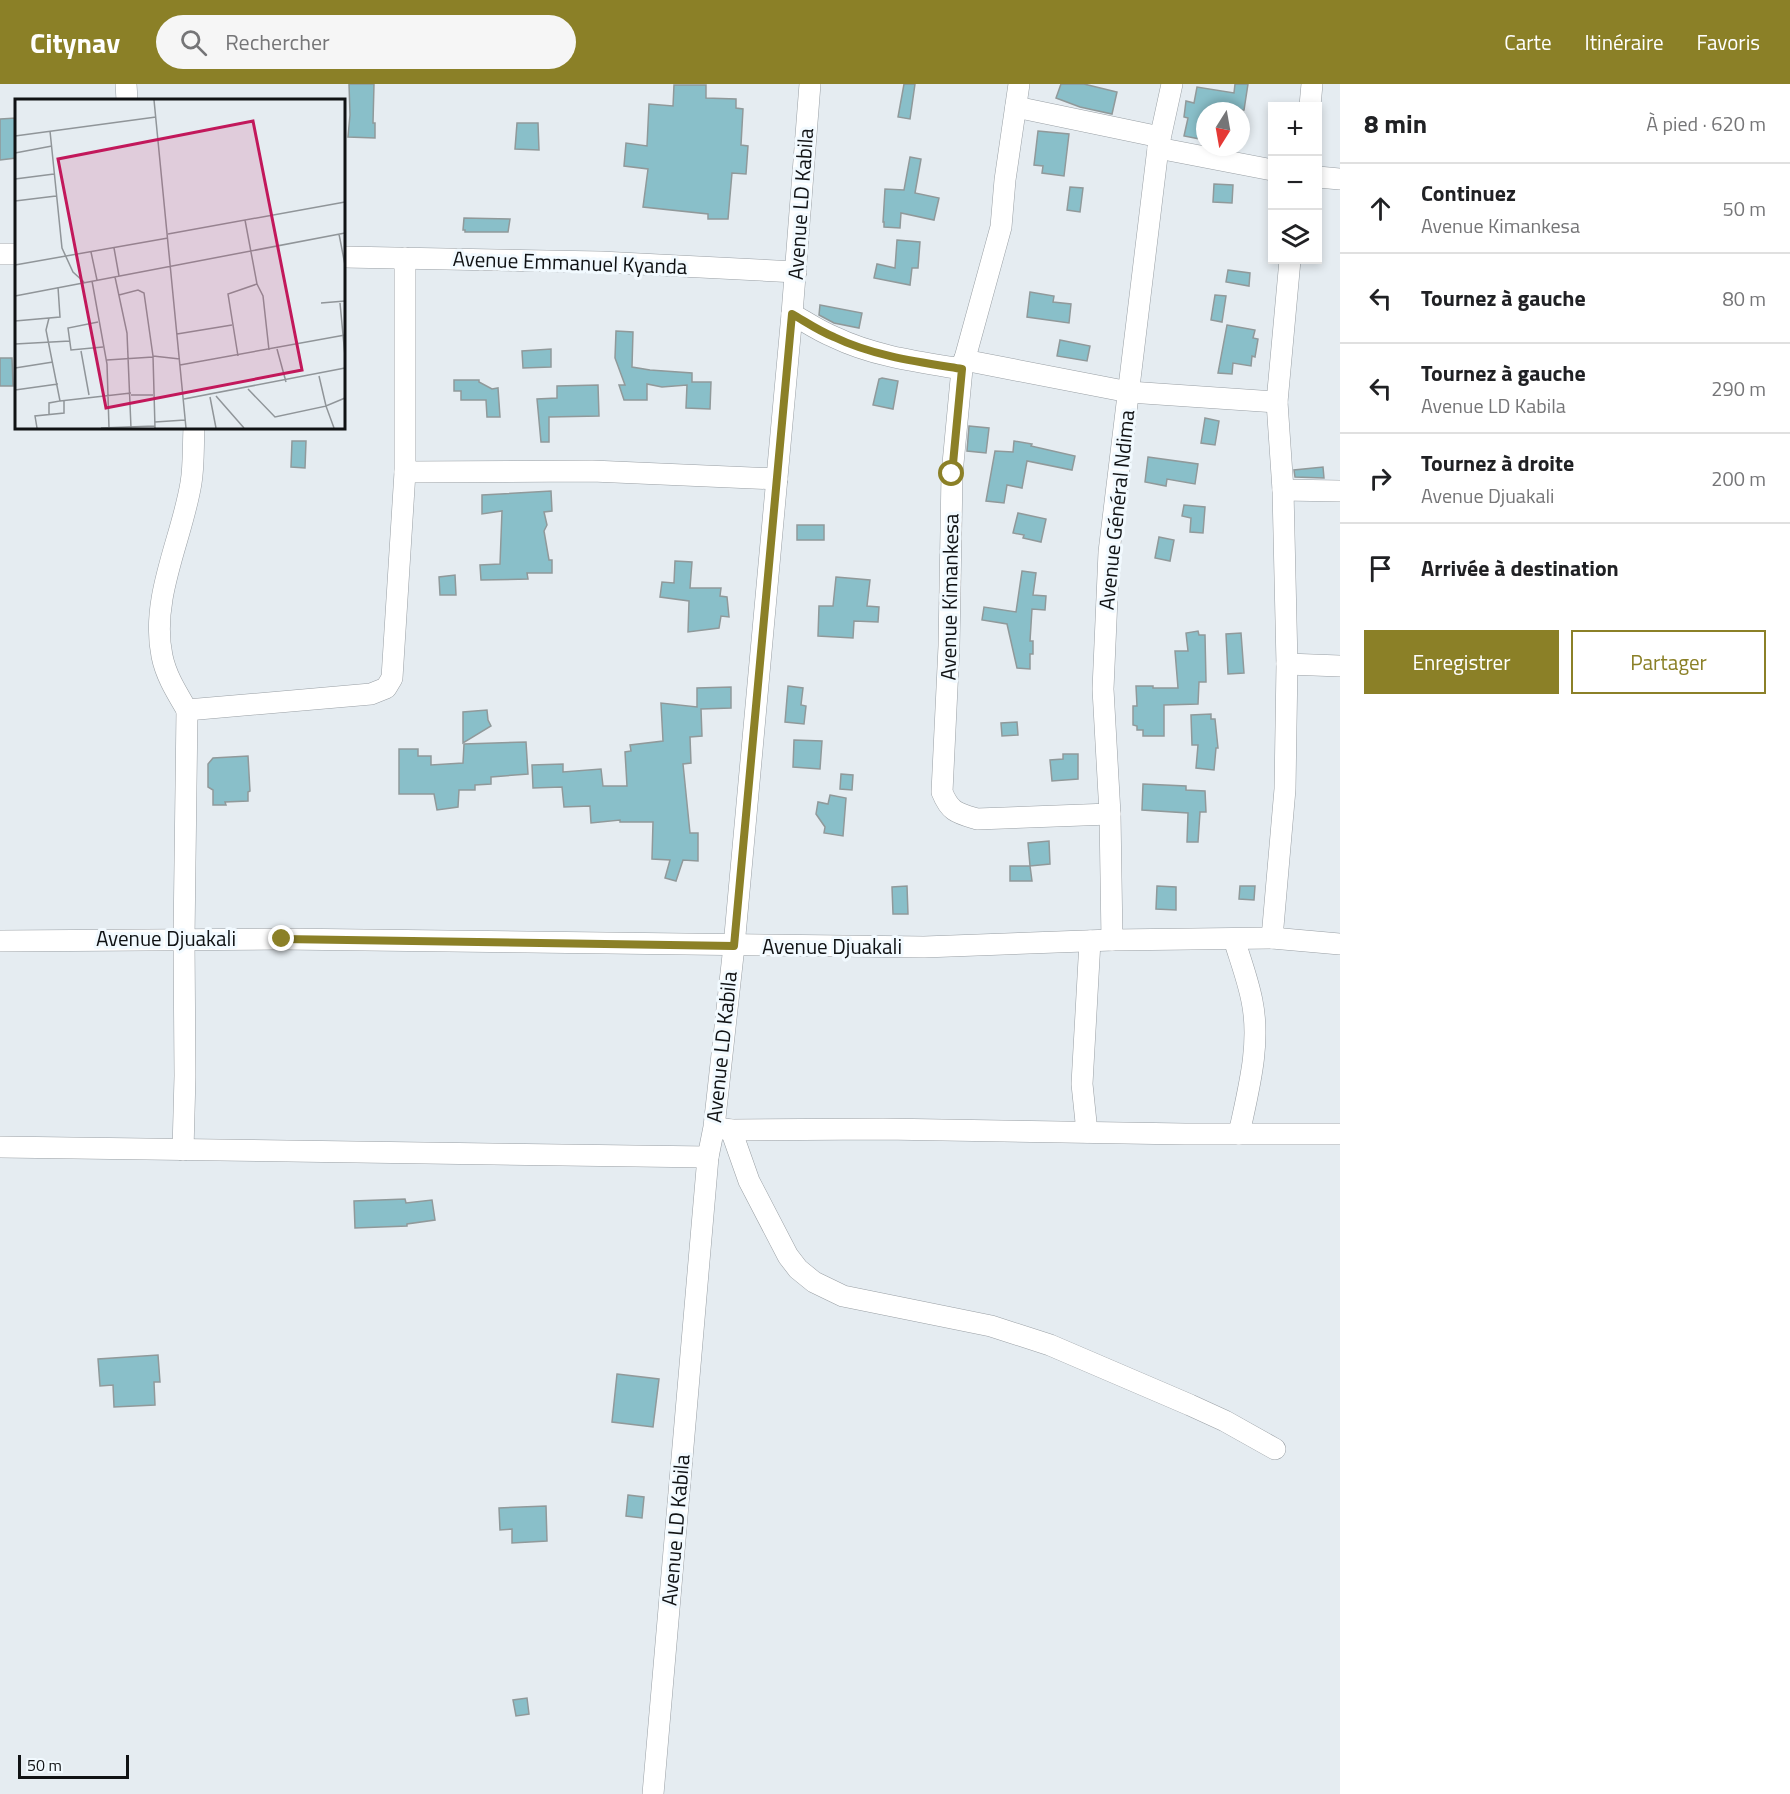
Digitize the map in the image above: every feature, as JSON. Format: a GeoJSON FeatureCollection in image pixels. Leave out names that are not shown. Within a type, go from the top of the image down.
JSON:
{"type":"FeatureCollection","features":[{"type":"Feature","properties":{"kind":"street"},"geometry":{"type":"LineString","coordinates":[[126,84],[127,99]]}},
{"type":"Feature","properties":{"kind":"street","name":"Avenue LD Kabila"},"geometry":{"type":"LineString","coordinates":[[653,1794],[708,1157],[722,1129],[734,946],[796,272],[810,84]]}},
{"type":"Feature","properties":{"kind":"street","name":"Avenue Kimankesa"},"geometry":{"type":"LineString","coordinates":[[1019,84],[1005,180],[1001,226],[963,364],[952,474],[949,658],[942,792],[947,804],[956,813],[977,819],[1110,814]]}},
{"type":"Feature","properties":{"kind":"street","name":"Avenue Général Ndima"},"geometry":{"type":"LineString","coordinates":[[1112,940],[1110,814],[1103,678],[1109,552],[1159,143],[1172,84]]}},
{"type":"Feature","properties":{"kind":"street"},"geometry":{"type":"LineString","coordinates":[[1310,102],[1312,84]]}},
{"type":"Feature","properties":{"kind":"street"},"geometry":{"type":"LineString","coordinates":[[1016,107],[1268,169]]}},
{"type":"Feature","properties":{"kind":"street"},"geometry":{"type":"LineString","coordinates":[[1322,177],[1340,179]]}},
{"type":"Feature","properties":{"kind":"street","name":"Avenue Emmanuel Kyanda"},"geometry":{"type":"LineString","coordinates":[[345,257],[601,262],[796,272]]}},
{"type":"Feature","properties":{"kind":"street"},"geometry":{"type":"LineString","coordinates":[[187,710],[371,694],[386,688],[392,678],[395,664],[405,472],[405,258]]}},
{"type":"Feature","properties":{"kind":"street"},"geometry":{"type":"LineString","coordinates":[[1272,938],[1285,789],[1287,664],[1277,402],[1290,264]]}},
{"type":"Feature","properties":{"kind":"street"},"geometry":{"type":"LineString","coordinates":[[792,314],[833,337],[878,353],[963,364],[1129,392],[1277,402]]}},
{"type":"Feature","properties":{"kind":"street"},"geometry":{"type":"LineString","coordinates":[[183,1150],[187,710],[167,674],[161,654],[160,620],[170,559],[183,520],[191,482],[194,429]]}},
{"type":"Feature","properties":{"kind":"street"},"geometry":{"type":"LineString","coordinates":[[405,472],[592,471],[777,479]]}},
{"type":"Feature","properties":{"kind":"street"},"geometry":{"type":"LineString","coordinates":[[1282,490],[1340,490]]}},
{"type":"Feature","properties":{"kind":"street"},"geometry":{"type":"LineString","coordinates":[[1287,664],[1340,666]]}},
{"type":"Feature","properties":{"kind":"street","name":"Avenue Djuakali"},"geometry":{"type":"LineString","coordinates":[[0,941],[184,939],[924,947],[1112,940],[1272,938],[1332,944]]}},
{"type":"Feature","properties":{"kind":"street"},"geometry":{"type":"LineString","coordinates":[[1234,939],[1252,1002],[1255,1040],[1252,1077],[1239,1134]]}},
{"type":"Feature","properties":{"kind":"street"},"geometry":{"type":"LineString","coordinates":[[1087,1132],[1082,1084],[1090,941]]}},
{"type":"Feature","properties":{"kind":"street"},"geometry":{"type":"LineString","coordinates":[[1332,944],[1340,959]]}},
{"type":"Feature","properties":{"kind":"street"},"geometry":{"type":"LineString","coordinates":[[1275,1449],[1208,1413],[1050,1345],[991,1326],[843,1296],[814,1282],[798,1269],[788,1256],[722,1129],[1340,1134]]}},
{"type":"Feature","properties":{"kind":"street"},"geometry":{"type":"LineString","coordinates":[[0,1146],[708,1157]]}},
{"type":"Feature","properties":{"kind":"building"},"geometry":{"type":"Polygon","coordinates":[[[349,84],[374,84],[375,138],[348,137],[349,84]]]}},
{"type":"Feature","properties":{"kind":"building"},"geometry":{"type":"Polygon","coordinates":[[[904,84],[915,84],[910,119],[898,117],[904,84]]]}},
{"type":"Feature","properties":{"kind":"building"},"geometry":{"type":"Polygon","coordinates":[[[1061,84],[1084,84],[1117,92],[1112,114],[1080,107],[1056,98],[1061,84]]]}},
{"type":"Feature","properties":{"kind":"building"},"geometry":{"type":"Polygon","coordinates":[[[1235,84],[1248,84],[1245,102],[1196,102],[1196,138],[1184,136],[1188,118],[1184,117],[1186,101],[1194,103],[1197,87],[1234,93],[1235,84]]]}},
{"type":"Feature","properties":{"kind":"building"},"geometry":{"type":"Polygon","coordinates":[[[674,85],[706,85],[706,98],[736,99],[736,108],[743,109],[741,145],[748,146],[746,174],[732,173],[728,219],[708,219],[708,214],[643,207],[648,169],[624,166],[626,143],[647,146],[649,104],[673,106],[674,85]]]}},
{"type":"Feature","properties":{"kind":"building"},"geometry":{"type":"Polygon","coordinates":[[[15,118],[15,158],[0,160],[0,119],[15,118]]]}},
{"type":"Feature","properties":{"kind":"building"},"geometry":{"type":"Polygon","coordinates":[[[517,123],[538,123],[539,150],[515,149],[517,123]]]}},
{"type":"Feature","properties":{"kind":"building"},"geometry":{"type":"Polygon","coordinates":[[[1038,131],[1069,134],[1064,176],[1042,173],[1043,166],[1034,165],[1038,131]]]}},
{"type":"Feature","properties":{"kind":"building"},"geometry":{"type":"Polygon","coordinates":[[[910,157],[921,159],[915,193],[939,198],[934,220],[901,213],[900,228],[884,227],[885,189],[904,190],[910,157]]]}},
{"type":"Feature","properties":{"kind":"building"},"geometry":{"type":"Polygon","coordinates":[[[1214,184],[1233,185],[1232,203],[1213,202],[1214,184]]]}},
{"type":"Feature","properties":{"kind":"building"},"geometry":{"type":"Polygon","coordinates":[[[1070,187],[1083,188],[1080,212],[1067,210],[1070,187]]]}},
{"type":"Feature","properties":{"kind":"building"},"geometry":{"type":"Polygon","coordinates":[[[464,218],[510,219],[508,232],[465,232],[463,230],[464,218]]]}},
{"type":"Feature","properties":{"kind":"building"},"geometry":{"type":"Polygon","coordinates":[[[897,240],[920,242],[918,268],[912,268],[910,285],[874,278],[877,264],[895,268],[897,240]]]}},
{"type":"Feature","properties":{"kind":"building"},"geometry":{"type":"Polygon","coordinates":[[[1228,270],[1250,273],[1249,286],[1226,282],[1228,270]]]}},
{"type":"Feature","properties":{"kind":"building"},"geometry":{"type":"Polygon","coordinates":[[[1030,292],[1054,296],[1053,302],[1071,304],[1069,323],[1027,317],[1030,292]]]}},
{"type":"Feature","properties":{"kind":"building"},"geometry":{"type":"Polygon","coordinates":[[[1215,295],[1226,296],[1222,322],[1211,320],[1215,295]]]}},
{"type":"Feature","properties":{"kind":"building"},"geometry":{"type":"Polygon","coordinates":[[[820,305],[862,313],[859,328],[834,323],[819,315],[820,305]]]}},
{"type":"Feature","properties":{"kind":"building"},"geometry":{"type":"Polygon","coordinates":[[[1227,325],[1255,330],[1253,338],[1258,339],[1251,366],[1233,363],[1232,374],[1218,373],[1227,325]]]}},
{"type":"Feature","properties":{"kind":"building"},"geometry":{"type":"Polygon","coordinates":[[[616,331],[633,332],[632,367],[692,373],[692,382],[711,382],[710,409],[686,408],[687,385],[662,387],[647,384],[647,400],[624,400],[619,385],[625,385],[615,358],[616,331]]]}},
{"type":"Feature","properties":{"kind":"building"},"geometry":{"type":"Polygon","coordinates":[[[1060,340],[1090,346],[1087,361],[1057,356],[1060,340]]]}},
{"type":"Feature","properties":{"kind":"building"},"geometry":{"type":"Polygon","coordinates":[[[551,349],[551,367],[523,368],[522,351],[551,349]]]}},
{"type":"Feature","properties":{"kind":"building"},"geometry":{"type":"Polygon","coordinates":[[[0,358],[12,358],[13,386],[0,386],[0,358]]]}},
{"type":"Feature","properties":{"kind":"building"},"geometry":{"type":"Polygon","coordinates":[[[879,379],[898,381],[893,409],[873,405],[879,379]]]}},
{"type":"Feature","properties":{"kind":"building"},"geometry":{"type":"Polygon","coordinates":[[[454,380],[479,380],[492,389],[498,388],[500,417],[487,417],[486,400],[461,400],[461,391],[454,391],[454,380]]]}},
{"type":"Feature","properties":{"kind":"building"},"geometry":{"type":"Polygon","coordinates":[[[598,385],[599,416],[549,417],[549,442],[541,442],[537,399],[557,398],[557,386],[598,385]]]}},
{"type":"Feature","properties":{"kind":"building"},"geometry":{"type":"Polygon","coordinates":[[[1205,418],[1219,421],[1215,445],[1201,443],[1205,418]]]}},
{"type":"Feature","properties":{"kind":"building"},"geometry":{"type":"Polygon","coordinates":[[[969,426],[989,428],[986,453],[967,451],[969,426]]]}},
{"type":"Feature","properties":{"kind":"building"},"geometry":{"type":"Polygon","coordinates":[[[292,441],[306,441],[305,468],[291,467],[292,441]]]}},
{"type":"Feature","properties":{"kind":"building"},"geometry":{"type":"Polygon","coordinates":[[[1014,441],[1075,456],[1072,470],[1027,461],[1022,488],[1007,485],[1004,503],[986,501],[995,451],[1013,452],[1014,441]]]}},
{"type":"Feature","properties":{"kind":"building"},"geometry":{"type":"Polygon","coordinates":[[[1148,457],[1198,464],[1195,484],[1167,479],[1166,486],[1145,482],[1148,457]]]}},
{"type":"Feature","properties":{"kind":"building"},"geometry":{"type":"Polygon","coordinates":[[[1323,467],[1324,478],[1295,477],[1294,470],[1323,467]]]}},
{"type":"Feature","properties":{"kind":"building"},"geometry":{"type":"Polygon","coordinates":[[[551,491],[552,511],[544,512],[547,525],[544,531],[549,560],[552,560],[552,573],[527,573],[528,579],[481,580],[480,565],[500,564],[502,511],[482,514],[482,495],[551,491]]]}},
{"type":"Feature","properties":{"kind":"building"},"geometry":{"type":"Polygon","coordinates":[[[1184,505],[1205,507],[1203,533],[1190,532],[1191,518],[1182,516],[1184,505]]]}},
{"type":"Feature","properties":{"kind":"building"},"geometry":{"type":"Polygon","coordinates":[[[1018,513],[1046,519],[1041,542],[1013,533],[1018,513]]]}},
{"type":"Feature","properties":{"kind":"building"},"geometry":{"type":"Polygon","coordinates":[[[797,525],[824,525],[824,540],[797,540],[797,525]]]}},
{"type":"Feature","properties":{"kind":"building"},"geometry":{"type":"Polygon","coordinates":[[[1159,537],[1174,540],[1170,561],[1155,558],[1159,537]]]}},
{"type":"Feature","properties":{"kind":"building"},"geometry":{"type":"Polygon","coordinates":[[[675,561],[692,562],[690,588],[721,588],[720,596],[727,597],[729,617],[721,616],[719,628],[688,632],[689,601],[660,597],[662,582],[674,583],[675,561]]]}},
{"type":"Feature","properties":{"kind":"building"},"geometry":{"type":"Polygon","coordinates":[[[1022,571],[1036,573],[1033,595],[1046,596],[1045,610],[1032,609],[1030,641],[1033,641],[1033,654],[1030,654],[1030,669],[1017,668],[1007,624],[982,620],[984,607],[1016,612],[1022,571]]]}},
{"type":"Feature","properties":{"kind":"building"},"geometry":{"type":"Polygon","coordinates":[[[455,575],[456,595],[440,595],[439,577],[455,575]]]}},
{"type":"Feature","properties":{"kind":"building"},"geometry":{"type":"Polygon","coordinates":[[[836,577],[870,580],[867,606],[879,607],[878,622],[854,621],[853,638],[818,636],[819,606],[833,606],[836,577]]]}},
{"type":"Feature","properties":{"kind":"building"},"geometry":{"type":"Polygon","coordinates":[[[1198,631],[1199,635],[1205,635],[1206,682],[1199,682],[1198,704],[1164,705],[1164,736],[1143,736],[1143,730],[1137,730],[1137,726],[1133,725],[1133,706],[1137,706],[1136,686],[1178,688],[1175,651],[1188,651],[1186,633],[1198,631]]]}},
{"type":"Feature","properties":{"kind":"building"},"geometry":{"type":"Polygon","coordinates":[[[1241,633],[1244,673],[1228,674],[1226,634],[1241,633]]]}},
{"type":"Feature","properties":{"kind":"building"},"geometry":{"type":"Polygon","coordinates":[[[788,686],[803,688],[801,705],[806,706],[804,724],[785,722],[788,686]]]}},
{"type":"Feature","properties":{"kind":"building"},"geometry":{"type":"Polygon","coordinates":[[[731,687],[731,708],[701,709],[702,736],[690,737],[691,763],[683,764],[690,833],[698,833],[698,861],[683,860],[676,881],[665,878],[670,860],[652,859],[653,822],[620,822],[620,820],[591,823],[590,806],[564,807],[562,787],[533,788],[532,765],[563,764],[563,772],[601,769],[603,786],[627,786],[625,752],[631,751],[630,745],[663,741],[661,703],[697,707],[697,688],[731,687]]]}},
{"type":"Feature","properties":{"kind":"building"},"geometry":{"type":"Polygon","coordinates":[[[487,710],[491,726],[463,743],[463,712],[487,710]]]}},
{"type":"Feature","properties":{"kind":"building"},"geometry":{"type":"Polygon","coordinates":[[[1211,714],[1211,719],[1215,719],[1218,748],[1216,748],[1214,770],[1196,768],[1198,745],[1192,745],[1191,715],[1211,714]]]}},
{"type":"Feature","properties":{"kind":"building"},"geometry":{"type":"Polygon","coordinates":[[[1017,722],[1018,735],[1002,736],[1001,723],[1017,722]]]}},
{"type":"Feature","properties":{"kind":"building"},"geometry":{"type":"Polygon","coordinates":[[[794,740],[822,741],[820,769],[793,767],[794,740]]]}},
{"type":"Feature","properties":{"kind":"building"},"geometry":{"type":"Polygon","coordinates":[[[526,742],[528,774],[491,777],[491,784],[475,785],[475,790],[459,790],[458,807],[437,810],[434,794],[399,794],[399,749],[418,749],[418,756],[431,756],[431,765],[463,763],[464,744],[526,742]]]}},
{"type":"Feature","properties":{"kind":"building"},"geometry":{"type":"Polygon","coordinates":[[[1063,754],[1078,754],[1078,779],[1052,781],[1050,760],[1063,759],[1063,754]]]}},
{"type":"Feature","properties":{"kind":"building"},"geometry":{"type":"Polygon","coordinates":[[[248,756],[250,791],[248,801],[213,805],[213,790],[208,787],[208,764],[213,758],[248,756]]]}},
{"type":"Feature","properties":{"kind":"building"},"geometry":{"type":"Polygon","coordinates":[[[841,774],[853,775],[852,790],[840,789],[841,774]]]}},
{"type":"Feature","properties":{"kind":"building"},"geometry":{"type":"Polygon","coordinates":[[[1143,784],[1186,786],[1186,790],[1205,791],[1206,812],[1200,812],[1198,842],[1187,842],[1188,813],[1142,810],[1143,784]]]}},
{"type":"Feature","properties":{"kind":"building"},"geometry":{"type":"Polygon","coordinates":[[[830,795],[846,798],[843,836],[824,833],[825,827],[816,814],[818,802],[828,804],[830,795]]]}},
{"type":"Feature","properties":{"kind":"building"},"geometry":{"type":"Polygon","coordinates":[[[1049,841],[1050,864],[1030,866],[1028,843],[1049,841]]]}},
{"type":"Feature","properties":{"kind":"building"},"geometry":{"type":"Polygon","coordinates":[[[1010,866],[1030,866],[1032,881],[1010,881],[1010,866]]]}},
{"type":"Feature","properties":{"kind":"building"},"geometry":{"type":"Polygon","coordinates":[[[907,886],[908,914],[893,914],[892,887],[907,886]]]}},
{"type":"Feature","properties":{"kind":"building"},"geometry":{"type":"Polygon","coordinates":[[[1157,886],[1176,887],[1176,910],[1156,909],[1157,886]]]}},
{"type":"Feature","properties":{"kind":"building"},"geometry":{"type":"Polygon","coordinates":[[[1240,886],[1255,886],[1254,900],[1239,899],[1240,886]]]}},
{"type":"Feature","properties":{"kind":"building"},"geometry":{"type":"Polygon","coordinates":[[[405,1199],[406,1203],[432,1200],[435,1220],[407,1224],[407,1226],[355,1228],[354,1201],[405,1199]]]}},
{"type":"Feature","properties":{"kind":"building"},"geometry":{"type":"Polygon","coordinates":[[[158,1355],[160,1382],[154,1382],[155,1405],[114,1407],[113,1385],[100,1386],[98,1359],[158,1355]]]}},
{"type":"Feature","properties":{"kind":"building"},"geometry":{"type":"Polygon","coordinates":[[[617,1374],[659,1379],[653,1427],[612,1422],[617,1374]]]}},
{"type":"Feature","properties":{"kind":"building"},"geometry":{"type":"Polygon","coordinates":[[[628,1495],[644,1497],[642,1518],[626,1516],[628,1495]]]}},
{"type":"Feature","properties":{"kind":"building"},"geometry":{"type":"Polygon","coordinates":[[[546,1506],[547,1541],[512,1543],[512,1529],[500,1530],[499,1508],[546,1506]]]}},
{"type":"Feature","properties":{"kind":"building"},"geometry":{"type":"Polygon","coordinates":[[[527,1698],[529,1714],[516,1716],[513,1700],[527,1698]]]}},
{"type":"Feature","properties":{"kind":"route"},"geometry":{"type":"LineString","coordinates":[[282,939],[734,946],[792,314],[833,337],[878,353],[962,369],[952,474]]}}]}
